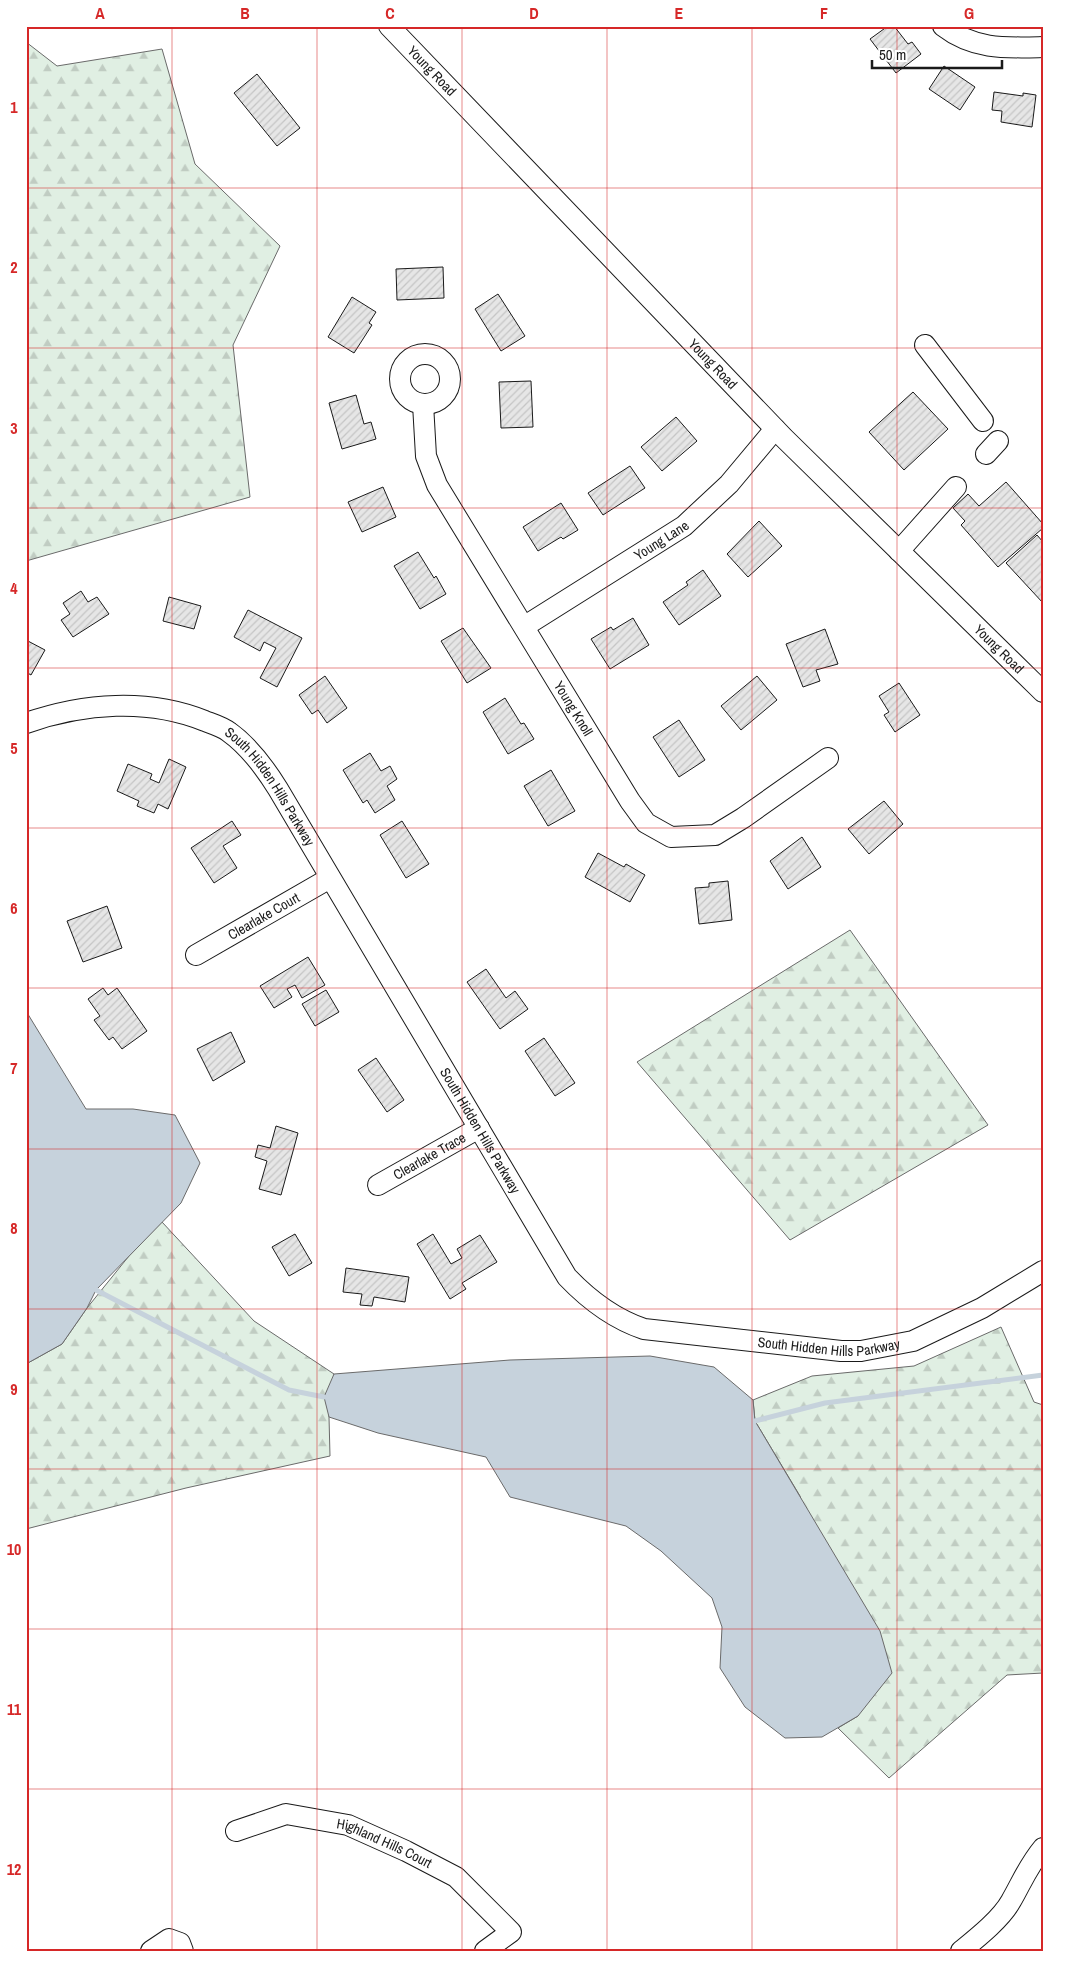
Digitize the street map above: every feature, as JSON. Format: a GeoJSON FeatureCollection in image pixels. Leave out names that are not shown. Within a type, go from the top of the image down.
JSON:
{"type":"FeatureCollection","features":[{"type":"Feature","properties":{"kind":"street","name":"Young Road"},"geometry":{"type":"LineString","coordinates":[[389,26],[775,429],[1043,692]]}},
{"type":"Feature","properties":{"kind":"street"},"geometry":{"type":"LineString","coordinates":[[942,26],[967,41],[992,48],[1043,47]]}},
{"type":"Feature","properties":{"kind":"street"},"geometry":{"type":"LineString","coordinates":[[925,344],[983,421]]}},
{"type":"Feature","properties":{"kind":"street","name":"Young Knoll"},"geometry":{"type":"LineString","coordinates":[[423,404],[426,456],[437,485],[630,800],[646,823],[672,837],[715,835],[743,818],[828,758]]}},
{"type":"Feature","properties":{"kind":"street","name":"Young Lane"},"geometry":{"type":"LineString","coordinates":[[525,626],[684,526],[729,484],[775,429]]}},
{"type":"Feature","properties":{"kind":"street"},"geometry":{"type":"LineString","coordinates":[[900,551],[956,487]]}},
{"type":"Feature","properties":{"kind":"street","name":"South Hidden Hills Parkway"},"geometry":{"type":"LineString","coordinates":[[26,723],[108,705],[144,706],[183,712],[228,730],[247,748],[264,768],[567,1276],[585,1296],[627,1324],[644,1329],[841,1351],[861,1351],[913,1341],[982,1308],[1043,1271]]}},
{"type":"Feature","properties":{"kind":"street","name":"Clearlake Court"},"geometry":{"type":"LineString","coordinates":[[196,955],[330,878]]}},
{"type":"Feature","properties":{"kind":"street","name":"Clearlake Trace"},"geometry":{"type":"LineString","coordinates":[[378,1185],[478,1128]]}},
{"type":"Feature","properties":{"kind":"street","name":"Highland Hills Court"},"geometry":{"type":"LineString","coordinates":[[236,1831],[286,1814],[348,1825],[406,1851],[456,1877],[511,1932],[485,1951]]}},
{"type":"Feature","properties":{"kind":"street"},"geometry":{"type":"LineString","coordinates":[[961,1951],[980,1936],[1010,1903],[1018,1883],[1043,1848]]}},
{"type":"Feature","properties":{"kind":"street"},"geometry":{"type":"LineString","coordinates":[[151,1951],[169,1939],[180,1943],[183,1951]]}},
{"type":"Feature","properties":{"kind":"green space"},"geometry":{"type":"Polygon","coordinates":[[[26,42],[57,66],[162,49],[195,164],[280,246],[233,345],[250,497],[26,561],[26,42]]]}},
{"type":"Feature","properties":{"kind":"green space"},"geometry":{"type":"Polygon","coordinates":[[[850,930],[988,1125],[790,1240],[637,1062],[850,930]]]}},
{"type":"Feature","properties":{"kind":"green space"},"geometry":{"type":"Polygon","coordinates":[[[162,1222],[254,1321],[334,1374],[329,1417],[330,1456],[186,1488],[26,1529],[26,1364],[62,1344],[87,1308],[133,1251],[162,1222]]]}},
{"type":"Feature","properties":{"kind":"green space"},"geometry":{"type":"Polygon","coordinates":[[[1001,1327],[1034,1402],[1043,1405],[1043,1673],[1007,1675],[889,1778],[838,1728],[858,1716],[800,1496],[755,1421],[753,1400],[812,1376],[914,1366],[1001,1327]]]}},
{"type":"Feature","properties":{"kind":"shaded area"},"geometry":{"type":"Polygon","coordinates":[[[26,1011],[86,1109],[133,1109],[175,1115],[200,1163],[181,1203],[96,1290],[87,1308],[62,1344],[26,1364],[26,1011]]]}},
{"type":"Feature","properties":{"kind":"shaded area"},"geometry":{"type":"Polygon","coordinates":[[[650,1356],[714,1367],[753,1400],[755,1421],[880,1631],[892,1673],[858,1716],[822,1737],[785,1738],[745,1707],[720,1668],[722,1627],[712,1598],[661,1551],[626,1526],[510,1497],[486,1457],[378,1433],[329,1417],[324,1397],[334,1374],[510,1360],[650,1356]]]}},
{"type":"Feature","properties":{"kind":"building"},"geometry":{"type":"Polygon","coordinates":[[[888,26],[894,26],[908,44],[912,42],[921,54],[896,73],[870,39],[888,26]]]}},
{"type":"Feature","properties":{"kind":"building"},"geometry":{"type":"Polygon","coordinates":[[[944,66],[975,87],[960,110],[929,89],[944,66]]]}},
{"type":"Feature","properties":{"kind":"building"},"geometry":{"type":"Polygon","coordinates":[[[257,74],[300,128],[277,146],[234,93],[257,74]]]}},
{"type":"Feature","properties":{"kind":"building"},"geometry":{"type":"Polygon","coordinates":[[[994,92],[1023,96],[1023,93],[1036,95],[1032,127],[1001,122],[1002,111],[992,110],[994,92]]]}},
{"type":"Feature","properties":{"kind":"building"},"geometry":{"type":"Polygon","coordinates":[[[443,267],[444,298],[397,300],[396,269],[443,267]]]}},
{"type":"Feature","properties":{"kind":"building"},"geometry":{"type":"Polygon","coordinates":[[[498,294],[525,336],[501,351],[475,309],[498,294]]]}},
{"type":"Feature","properties":{"kind":"building"},"geometry":{"type":"Polygon","coordinates":[[[352,297],[376,312],[369,323],[372,325],[354,353],[328,337],[352,297]]]}},
{"type":"Feature","properties":{"kind":"building"},"geometry":{"type":"Polygon","coordinates":[[[531,381],[533,427],[501,428],[499,382],[531,381]]]}},
{"type":"Feature","properties":{"kind":"building"},"geometry":{"type":"Polygon","coordinates":[[[913,392],[948,429],[904,470],[869,432],[913,392]]]}},
{"type":"Feature","properties":{"kind":"building"},"geometry":{"type":"Polygon","coordinates":[[[356,395],[364,424],[371,422],[376,439],[342,449],[329,403],[356,395]]]}},
{"type":"Feature","properties":{"kind":"building"},"geometry":{"type":"Polygon","coordinates":[[[676,417],[697,441],[662,471],[641,447],[676,417]]]}},
{"type":"Feature","properties":{"kind":"building"},"geometry":{"type":"Polygon","coordinates":[[[630,466],[645,488],[603,515],[588,493],[630,466]]]}},
{"type":"Feature","properties":{"kind":"building"},"geometry":{"type":"Polygon","coordinates":[[[1006,482],[1043,524],[1043,528],[998,567],[961,525],[965,521],[953,508],[968,494],[979,506],[1006,482]]]}},
{"type":"Feature","properties":{"kind":"building"},"geometry":{"type":"Polygon","coordinates":[[[383,487],[396,517],[362,532],[348,502],[383,487]]]}},
{"type":"Feature","properties":{"kind":"building"},"geometry":{"type":"Polygon","coordinates":[[[561,503],[578,530],[563,539],[561,537],[538,551],[523,527],[561,503]]]}},
{"type":"Feature","properties":{"kind":"building"},"geometry":{"type":"Polygon","coordinates":[[[759,521],[782,546],[748,577],[727,554],[759,521]]]}},
{"type":"Feature","properties":{"kind":"building"},"geometry":{"type":"Polygon","coordinates":[[[1037,535],[1043,542],[1043,603],[1006,563],[1037,535]]]}},
{"type":"Feature","properties":{"kind":"building"},"geometry":{"type":"Polygon","coordinates":[[[418,552],[434,578],[436,576],[446,594],[420,609],[394,566],[418,552]]]}},
{"type":"Feature","properties":{"kind":"building"},"geometry":{"type":"Polygon","coordinates":[[[703,570],[721,596],[679,625],[663,602],[688,585],[686,582],[703,570]]]}},
{"type":"Feature","properties":{"kind":"building"},"geometry":{"type":"Polygon","coordinates":[[[81,591],[88,602],[97,597],[109,614],[73,637],[61,620],[70,614],[63,603],[81,591]]]}},
{"type":"Feature","properties":{"kind":"building"},"geometry":{"type":"Polygon","coordinates":[[[169,597],[201,606],[194,629],[163,621],[169,597]]]}},
{"type":"Feature","properties":{"kind":"building"},"geometry":{"type":"Polygon","coordinates":[[[248,610],[302,638],[277,687],[260,678],[276,648],[264,642],[260,651],[234,637],[248,610]]]}},
{"type":"Feature","properties":{"kind":"building"},"geometry":{"type":"Polygon","coordinates":[[[633,618],[649,645],[610,669],[591,639],[611,627],[613,630],[633,618]]]}},
{"type":"Feature","properties":{"kind":"building"},"geometry":{"type":"Polygon","coordinates":[[[463,628],[491,668],[467,683],[441,641],[463,628]]]}},
{"type":"Feature","properties":{"kind":"building"},"geometry":{"type":"Polygon","coordinates":[[[825,629],[838,664],[816,670],[820,681],[803,687],[786,644],[825,629]]]}},
{"type":"Feature","properties":{"kind":"building"},"geometry":{"type":"Polygon","coordinates":[[[26,640],[45,650],[31,675],[26,672],[26,640]]]}},
{"type":"Feature","properties":{"kind":"building"},"geometry":{"type":"Polygon","coordinates":[[[325,676],[347,708],[327,723],[318,710],[312,714],[299,695],[325,676]]]}},
{"type":"Feature","properties":{"kind":"building"},"geometry":{"type":"Polygon","coordinates":[[[757,676],[777,700],[741,730],[721,706],[757,676]]]}},
{"type":"Feature","properties":{"kind":"building"},"geometry":{"type":"Polygon","coordinates":[[[899,683],[920,715],[895,732],[884,715],[889,712],[879,696],[899,683]]]}},
{"type":"Feature","properties":{"kind":"building"},"geometry":{"type":"Polygon","coordinates":[[[505,698],[521,724],[524,723],[534,739],[508,754],[483,712],[505,698]]]}},
{"type":"Feature","properties":{"kind":"building"},"geometry":{"type":"Polygon","coordinates":[[[679,720],[705,760],[679,777],[653,737],[679,720]]]}},
{"type":"Feature","properties":{"kind":"building"},"geometry":{"type":"Polygon","coordinates":[[[370,753],[381,771],[390,766],[397,779],[387,786],[395,800],[375,813],[367,800],[363,803],[343,770],[370,753]]]}},
{"type":"Feature","properties":{"kind":"building"},"geometry":{"type":"Polygon","coordinates":[[[169,759],[186,767],[168,809],[158,804],[154,813],[137,806],[139,801],[117,791],[128,764],[152,774],[150,779],[159,783],[169,759]]]}},
{"type":"Feature","properties":{"kind":"building"},"geometry":{"type":"Polygon","coordinates":[[[551,770],[575,811],[548,826],[524,786],[551,770]]]}},
{"type":"Feature","properties":{"kind":"building"},"geometry":{"type":"Polygon","coordinates":[[[884,801],[903,824],[869,854],[848,829],[884,801]]]}},
{"type":"Feature","properties":{"kind":"building"},"geometry":{"type":"Polygon","coordinates":[[[232,821],[241,835],[223,846],[237,868],[214,883],[191,848],[232,821]]]}},
{"type":"Feature","properties":{"kind":"building"},"geometry":{"type":"Polygon","coordinates":[[[402,821],[429,864],[406,878],[380,835],[402,821]]]}},
{"type":"Feature","properties":{"kind":"building"},"geometry":{"type":"Polygon","coordinates":[[[802,837],[821,867],[788,889],[770,861],[802,837]]]}},
{"type":"Feature","properties":{"kind":"building"},"geometry":{"type":"Polygon","coordinates":[[[598,853],[624,867],[626,864],[645,875],[630,902],[585,877],[598,853]]]}},
{"type":"Feature","properties":{"kind":"building"},"geometry":{"type":"Polygon","coordinates":[[[728,881],[732,920],[699,924],[695,888],[709,887],[709,883],[728,881]]]}},
{"type":"Feature","properties":{"kind":"building"},"geometry":{"type":"Polygon","coordinates":[[[107,906],[122,948],[83,962],[67,921],[107,906]]]}},
{"type":"Feature","properties":{"kind":"building"},"geometry":{"type":"Polygon","coordinates":[[[308,957],[325,985],[302,998],[295,985],[287,989],[292,997],[274,1008],[260,986],[308,957]]]}},
{"type":"Feature","properties":{"kind":"building"},"geometry":{"type":"Polygon","coordinates":[[[486,969],[506,998],[515,991],[528,1009],[500,1029],[467,982],[486,969]]]}},
{"type":"Feature","properties":{"kind":"building"},"geometry":{"type":"Polygon","coordinates":[[[103,988],[108,995],[117,988],[147,1031],[122,1049],[113,1037],[109,1040],[94,1020],[100,1016],[88,999],[103,988]]]}},
{"type":"Feature","properties":{"kind":"building"},"geometry":{"type":"Polygon","coordinates":[[[326,990],[339,1012],[315,1026],[302,1004],[326,990]]]}},
{"type":"Feature","properties":{"kind":"building"},"geometry":{"type":"Polygon","coordinates":[[[231,1032],[245,1062],[213,1081],[197,1049],[231,1032]]]}},
{"type":"Feature","properties":{"kind":"building"},"geometry":{"type":"Polygon","coordinates":[[[544,1038],[575,1083],[555,1096],[525,1051],[544,1038]]]}},
{"type":"Feature","properties":{"kind":"building"},"geometry":{"type":"Polygon","coordinates":[[[376,1058],[404,1100],[387,1112],[358,1070],[376,1058]]]}},
{"type":"Feature","properties":{"kind":"building"},"geometry":{"type":"Polygon","coordinates":[[[276,1126],[298,1133],[281,1195],[259,1189],[267,1161],[255,1157],[258,1145],[270,1148],[276,1126]]]}},
{"type":"Feature","properties":{"kind":"building"},"geometry":{"type":"Polygon","coordinates":[[[295,1234],[312,1263],[289,1276],[272,1247],[295,1234]]]}},
{"type":"Feature","properties":{"kind":"building"},"geometry":{"type":"Polygon","coordinates":[[[433,1234],[451,1264],[462,1258],[457,1249],[480,1235],[497,1262],[462,1283],[466,1289],[450,1299],[417,1244],[433,1234]]]}},
{"type":"Feature","properties":{"kind":"building"},"geometry":{"type":"Polygon","coordinates":[[[346,1268],[409,1277],[405,1302],[374,1297],[372,1306],[360,1305],[362,1294],[343,1292],[346,1268]]]}},
{"type":"Feature","properties":{"kind":"waterway"},"geometry":{"type":"LineString","coordinates":[[96,1290],[289,1390],[324,1397]]}},
{"type":"Feature","properties":{"kind":"waterway"},"geometry":{"type":"LineString","coordinates":[[755,1421],[825,1403],[1043,1375]]}}]}
